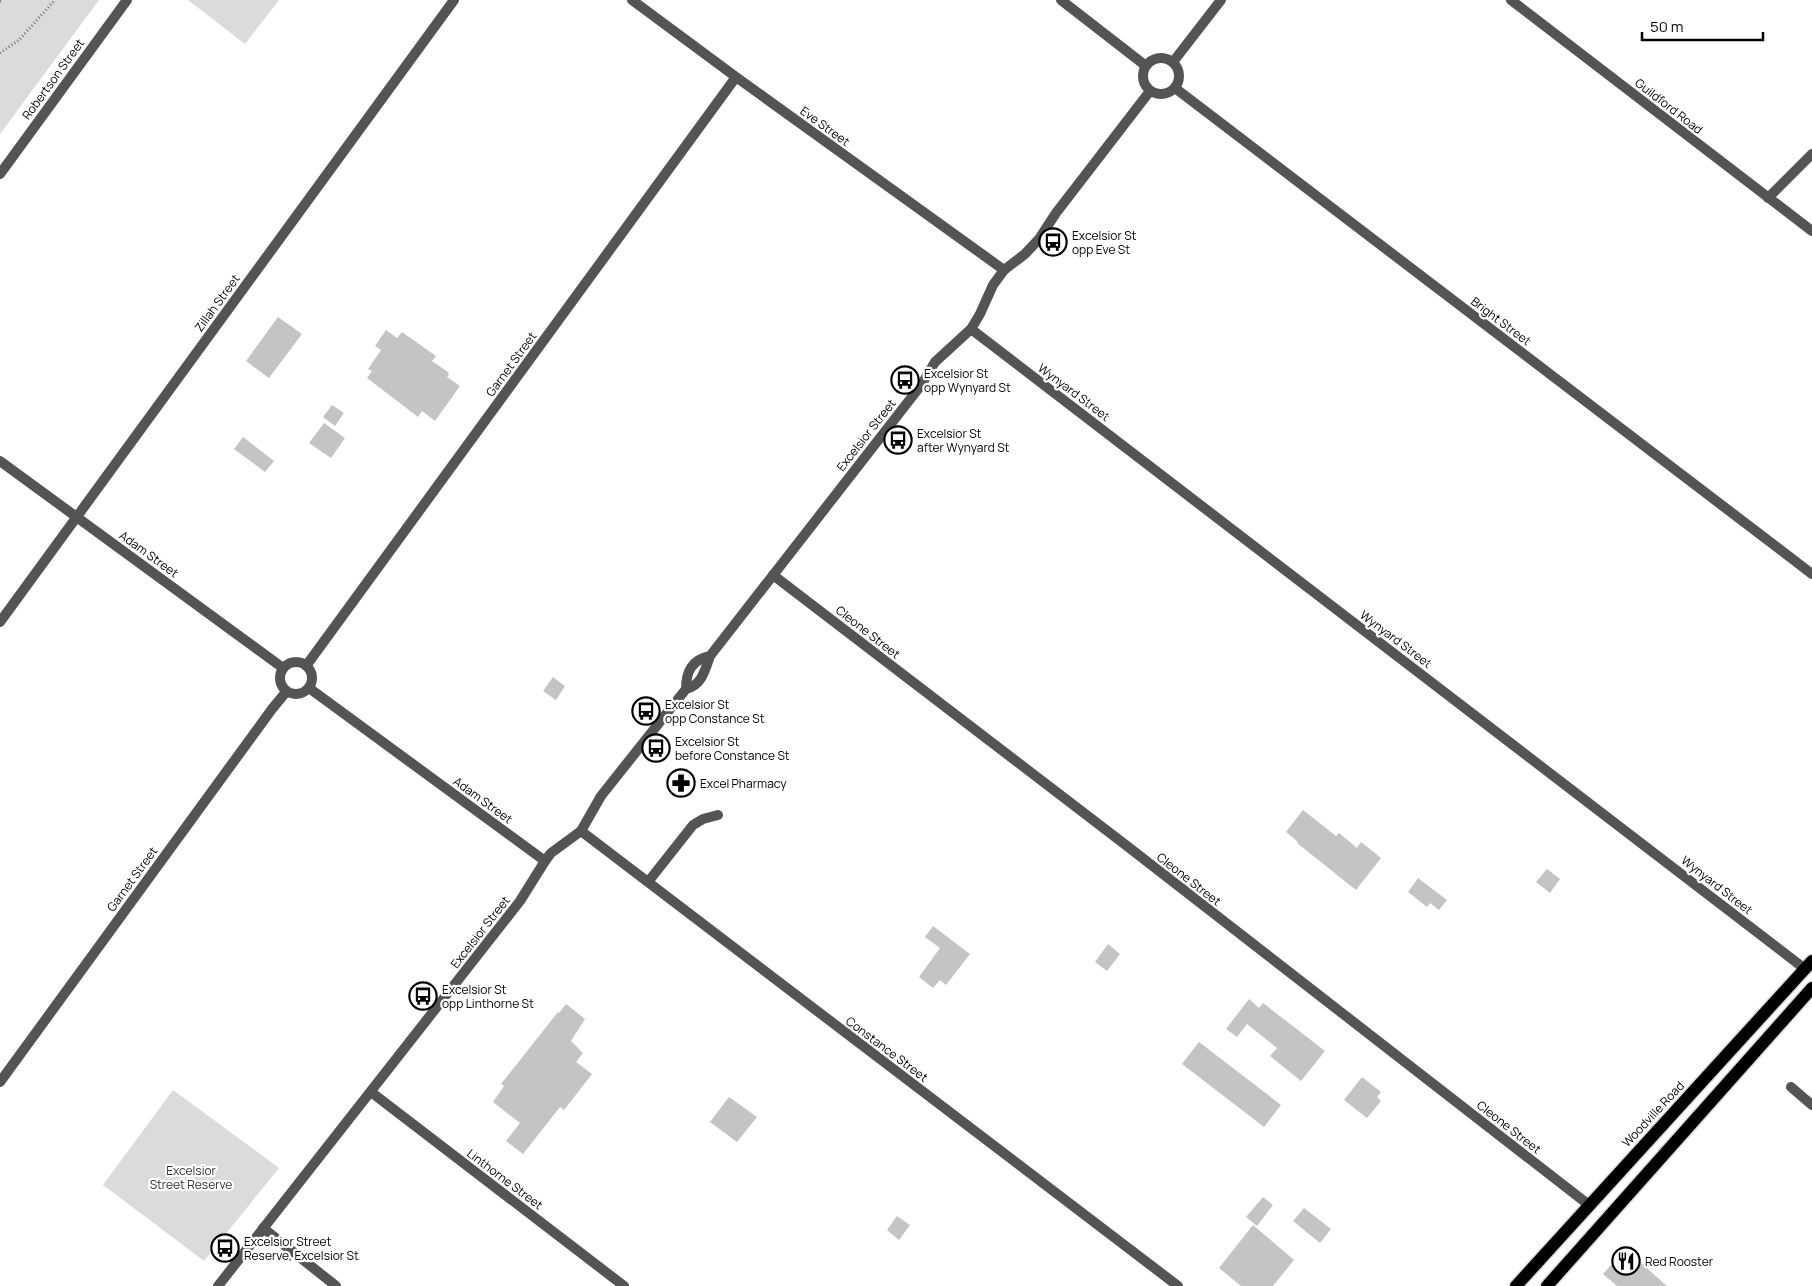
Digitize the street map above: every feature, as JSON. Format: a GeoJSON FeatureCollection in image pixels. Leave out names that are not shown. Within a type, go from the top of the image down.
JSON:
{"type":"FeatureCollection","features":[{"type":"Feature","properties":{"kind":"main road","name":"Woodville Road"},"geometry":{"type":"LineString","coordinates":[[1516,1286],[1809,965]]}},
{"type":"Feature","properties":{"kind":"main road"},"geometry":{"type":"LineString","coordinates":[[1546,1286],[1812,988]]}},
{"type":"Feature","properties":{"kind":"street","name":"Robertson Street"},"geometry":{"type":"LineString","coordinates":[[0,174],[127,0]]}},
{"type":"Feature","properties":{"kind":"street","name":"Zillah Street"},"geometry":{"type":"LineString","coordinates":[[0,622],[454,0]]}},
{"type":"Feature","properties":{"kind":"street","name":"Eve Street"},"geometry":{"type":"LineString","coordinates":[[632,0],[1004,270]]}},
{"type":"Feature","properties":{"kind":"street"},"geometry":{"type":"LineString","coordinates":[[1061,0],[1146,66]]}},
{"type":"Feature","properties":{"kind":"street"},"geometry":{"type":"LineString","coordinates":[[1173,62],[1221,0]]}},
{"type":"Feature","properties":{"kind":"street","name":"Guildford Road"},"geometry":{"type":"LineString","coordinates":[[1518,2],[1812,232]]}},
{"type":"Feature","properties":{"kind":"street"},"geometry":{"type":"LineString","coordinates":[[1159,58],[1165,58],[1173,62],[1179,74],[1179,80],[1175,88],[1164,94],[1150,91],[1143,79],[1146,66],[1154,59],[1159,58]]}},
{"type":"Feature","properties":{"kind":"street","name":"Garnet Street"},"geometry":{"type":"LineString","coordinates":[[306,666],[736,77]]}},
{"type":"Feature","properties":{"kind":"street","name":"Bright Street"},"geometry":{"type":"LineString","coordinates":[[1175,88],[1812,574]]}},
{"type":"Feature","properties":{"kind":"street","name":"Excelsior Street"},"geometry":{"type":"LineString","coordinates":[[218,1286],[520,901],[551,853],[581,831],[601,796],[686,689],[697,685],[703,676],[710,656],[922,384],[935,362],[971,329],[1004,270],[1026,254],[1039,239],[1056,213],[1150,91]]}},
{"type":"Feature","properties":{"kind":"street"},"geometry":{"type":"LineString","coordinates":[[1768,198],[1812,154]]}},
{"type":"Feature","properties":{"kind":"street","name":"Wynyard Street"},"geometry":{"type":"LineString","coordinates":[[971,329],[1809,965]]}},
{"type":"Feature","properties":{"kind":"street","name":"Adam Street"},"geometry":{"type":"LineString","coordinates":[[0,461],[283,668]]}},
{"type":"Feature","properties":{"kind":"street","name":"Cleone Street"},"geometry":{"type":"LineString","coordinates":[[772,575],[1127,846],[1589,1205]]}},
{"type":"Feature","properties":{"kind":"street","name":"Excelsior Street"},"geometry":{"type":"LineString","coordinates":[[686,689],[686,678],[689,669],[696,661],[710,656]]}},
{"type":"Feature","properties":{"kind":"street"},"geometry":{"type":"LineString","coordinates":[[292,662],[302,663],[306,666],[312,678],[309,688],[302,694],[296,695],[286,692],[280,683],[280,672],[283,668],[292,662]]}},
{"type":"Feature","properties":{"kind":"street","name":"Adam Street"},"geometry":{"type":"LineString","coordinates":[[309,688],[545,861]]}},
{"type":"Feature","properties":{"kind":"street","name":"Garnet Street"},"geometry":{"type":"LineString","coordinates":[[0,1082],[286,692]]}},
{"type":"Feature","properties":{"kind":"street"},"geometry":{"type":"LineString","coordinates":[[648,882],[693,825],[703,819],[718,815]]}},
{"type":"Feature","properties":{"kind":"street","name":"Constance Street"},"geometry":{"type":"LineString","coordinates":[[581,831],[1178,1286]]}},
{"type":"Feature","properties":{"kind":"street"},"geometry":{"type":"LineString","coordinates":[[1791,1087],[1812,1105]]}},
{"type":"Feature","properties":{"kind":"street","name":"Linthorne Street"},"geometry":{"type":"LineString","coordinates":[[371,1092],[624,1286]]}},
{"type":"Feature","properties":{"kind":"street"},"geometry":{"type":"LineString","coordinates":[[263,1228],[336,1286]]}},
{"type":"Feature","properties":{"kind":"path"},"geometry":{"type":"LineString","coordinates":[[0,53],[19,40],[55,0]]}},
{"type":"Feature","properties":{"kind":"green space"},"geometry":{"type":"Polygon","coordinates":[[[0,0],[99,0],[0,134],[0,0]]]}},
{"type":"Feature","properties":{"kind":"green space"},"geometry":{"type":"Polygon","coordinates":[[[188,0],[279,0],[245,44],[188,0]]]}},
{"type":"Feature","properties":{"kind":"green space","name":"Excelsior Street Reserve"},"geometry":{"type":"Polygon","coordinates":[[[173,1090],[279,1168],[204,1261],[103,1185],[173,1090]]]}},
{"type":"Feature","properties":{"kind":"building"},"geometry":{"type":"Polygon","coordinates":[[[278,317],[302,334],[269,378],[246,361],[278,317]]]}},
{"type":"Feature","properties":{"kind":"building"},"geometry":{"type":"Polygon","coordinates":[[[386,330],[397,338],[402,332],[436,356],[432,361],[448,372],[449,375],[447,377],[460,386],[435,421],[422,411],[418,417],[367,378],[372,371],[368,369],[381,350],[375,346],[386,330]]]}},
{"type":"Feature","properties":{"kind":"building"},"geometry":{"type":"Polygon","coordinates":[[[332,405],[344,413],[335,426],[323,417],[332,405]]]}},
{"type":"Feature","properties":{"kind":"building"},"geometry":{"type":"Polygon","coordinates":[[[324,423],[345,438],[331,458],[309,443],[324,423]]]}},
{"type":"Feature","properties":{"kind":"building"},"geometry":{"type":"Polygon","coordinates":[[[243,437],[274,461],[265,472],[234,449],[243,437]]]}},
{"type":"Feature","properties":{"kind":"building"},"geometry":{"type":"Polygon","coordinates":[[[553,677],[565,686],[556,700],[543,691],[553,677]]]}},
{"type":"Feature","properties":{"kind":"building"},"geometry":{"type":"Polygon","coordinates":[[[1303,810],[1336,836],[1339,833],[1357,848],[1361,842],[1381,858],[1356,890],[1286,832],[1303,810]]]}},
{"type":"Feature","properties":{"kind":"building"},"geometry":{"type":"Polygon","coordinates":[[[1547,869],[1560,879],[1550,893],[1536,882],[1547,869]]]}},
{"type":"Feature","properties":{"kind":"building"},"geometry":{"type":"Polygon","coordinates":[[[1418,878],[1447,900],[1439,910],[1430,903],[1427,907],[1408,892],[1418,878]]]}},
{"type":"Feature","properties":{"kind":"building"},"geometry":{"type":"Polygon","coordinates":[[[933,926],[970,954],[946,985],[940,980],[933,988],[919,977],[940,948],[925,937],[933,926]]]}},
{"type":"Feature","properties":{"kind":"building"},"geometry":{"type":"Polygon","coordinates":[[[1108,944],[1120,954],[1107,971],[1095,962],[1108,944]]]}},
{"type":"Feature","properties":{"kind":"building"},"geometry":{"type":"Polygon","coordinates":[[[1249,999],[1259,1008],[1263,1003],[1325,1051],[1301,1081],[1270,1056],[1277,1048],[1247,1024],[1237,1037],[1226,1029],[1249,999]]]}},
{"type":"Feature","properties":{"kind":"building"},"geometry":{"type":"Polygon","coordinates":[[[566,1004],[585,1019],[571,1041],[583,1053],[576,1062],[592,1074],[564,1110],[560,1107],[523,1154],[506,1141],[520,1123],[493,1102],[504,1086],[501,1084],[566,1004]]]}},
{"type":"Feature","properties":{"kind":"building"},"geometry":{"type":"Polygon","coordinates":[[[1199,1042],[1281,1105],[1264,1127],[1182,1064],[1199,1042]]]}},
{"type":"Feature","properties":{"kind":"building"},"geometry":{"type":"Polygon","coordinates":[[[1362,1077],[1381,1092],[1377,1097],[1381,1101],[1367,1118],[1344,1100],[1362,1077]]]}},
{"type":"Feature","properties":{"kind":"building"},"geometry":{"type":"Polygon","coordinates":[[[729,1097],[757,1117],[737,1142],[710,1122],[729,1097]]]}},
{"type":"Feature","properties":{"kind":"building"},"geometry":{"type":"Polygon","coordinates":[[[1263,1197],[1273,1205],[1257,1226],[1246,1217],[1263,1197]]]}},
{"type":"Feature","properties":{"kind":"building"},"geometry":{"type":"Polygon","coordinates":[[[1304,1208],[1331,1229],[1320,1243],[1293,1221],[1304,1208]]]}},
{"type":"Feature","properties":{"kind":"building"},"geometry":{"type":"Polygon","coordinates":[[[897,1216],[910,1225],[899,1240],[887,1230],[897,1216]]]}},
{"type":"Feature","properties":{"kind":"building"},"geometry":{"type":"Polygon","coordinates":[[[1253,1225],[1294,1260],[1273,1286],[1241,1286],[1219,1268],[1253,1225]]]}},
{"type":"Feature","properties":{"kind":"building","name":"Red Rooster"},"geometry":{"type":"Polygon","coordinates":[[[1625,1249],[1667,1286],[1617,1286],[1603,1274],[1625,1249]]]}},
{"type":"Feature","properties":{"kind":"place","name":"Excelsior St opp Eve St"},"geometry":{"type":"Point","coordinates":[1053,242]}},
{"type":"Feature","properties":{"kind":"place","name":"Excelsior St opp Wynyard St"},"geometry":{"type":"Point","coordinates":[905,380]}},
{"type":"Feature","properties":{"kind":"place","name":"Excelsior St after Wynyard St"},"geometry":{"type":"Point","coordinates":[898,440]}},
{"type":"Feature","properties":{"kind":"place","name":"Excelsior St opp Constance St"},"geometry":{"type":"Point","coordinates":[646,711]}},
{"type":"Feature","properties":{"kind":"place","name":"Excelsior St before Constance St"},"geometry":{"type":"Point","coordinates":[656,748]}},
{"type":"Feature","properties":{"kind":"place","name":"Excel Pharmacy"},"geometry":{"type":"Point","coordinates":[681,783]}},
{"type":"Feature","properties":{"kind":"place","name":"Excelsior St opp Linthorne St"},"geometry":{"type":"Point","coordinates":[423,996]}},
{"type":"Feature","properties":{"kind":"place","name":"Excelsior Street Reserve, Excelsior St"},"geometry":{"type":"Point","coordinates":[225,1248]}},
{"type":"Feature","properties":{"kind":"place","name":"Red Rooster"},"geometry":{"type":"Point","coordinates":[1626,1261]}}]}
